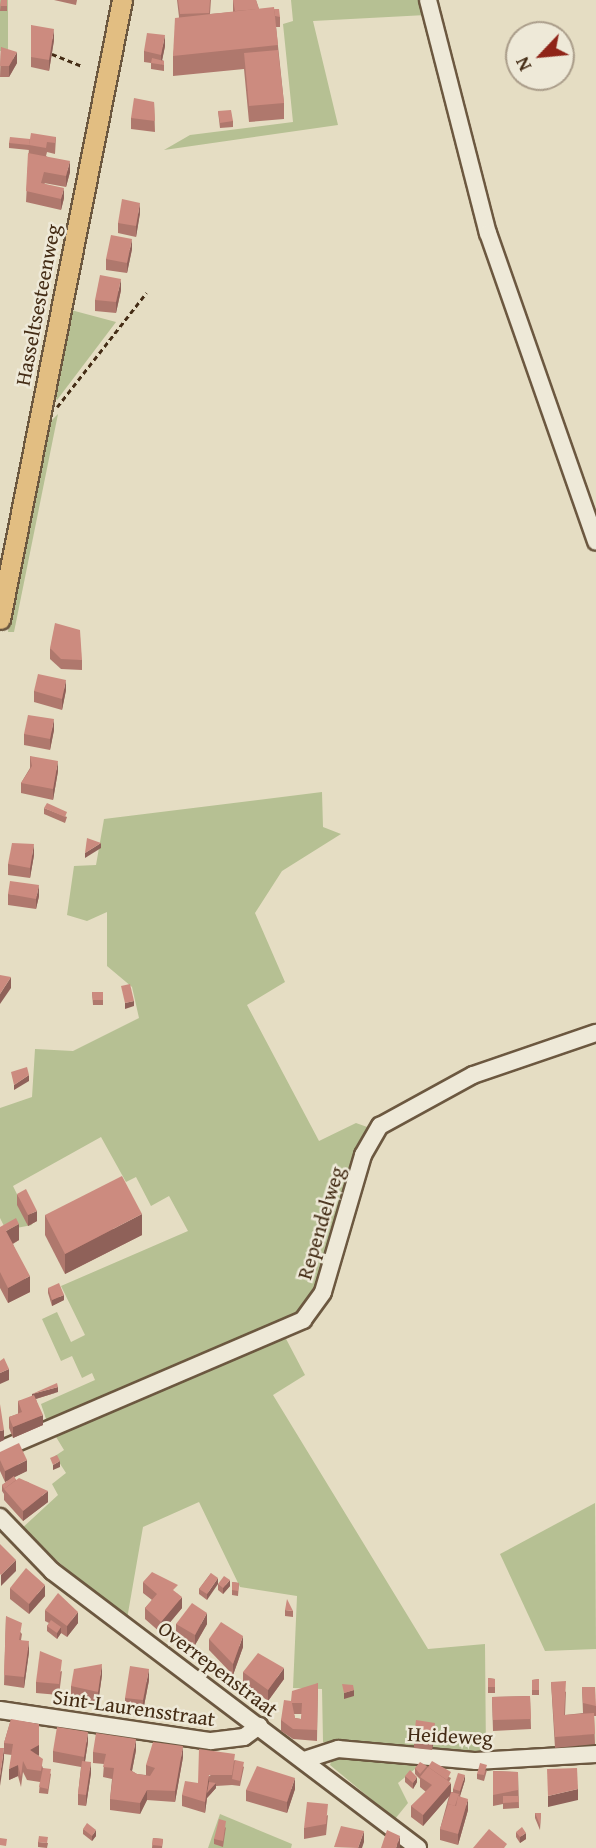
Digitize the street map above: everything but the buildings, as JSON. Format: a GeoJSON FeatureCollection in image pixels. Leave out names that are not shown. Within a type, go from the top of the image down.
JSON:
{"type":"FeatureCollection","features":[{"type":"Feature","properties":{"kind":"main road","name":"Hasseltsesteenweg"},"geometry":{"type":"LineString","coordinates":[[0,619],[122,0]]}},
{"type":"Feature","properties":{"kind":"street"},"geometry":{"type":"LineString","coordinates":[[428,0],[488,233],[596,542]]}},
{"type":"Feature","properties":{"kind":"street","name":"Rependelweg"},"geometry":{"type":"LineString","coordinates":[[0,1450],[303,1320],[323,1292],[363,1155],[380,1126],[473,1074],[596,1033]]}},
{"type":"Feature","properties":{"kind":"street","name":"Overrepenstraat"},"geometry":{"type":"LineString","coordinates":[[0,1517],[52,1572],[418,1848]]}},
{"type":"Feature","properties":{"kind":"street","name":"Sint-Laurensstraat"},"geometry":{"type":"LineString","coordinates":[[0,1710],[211,1741],[244,1737],[259,1726]]}},
{"type":"Feature","properties":{"kind":"street","name":"Heideweg"},"geometry":{"type":"LineString","coordinates":[[304,1760],[338,1749],[476,1761],[596,1754]]}},
{"type":"Feature","properties":{"kind":"path"},"geometry":{"type":"LineString","coordinates":[[52,54],[82,66]]}},
{"type":"Feature","properties":{"kind":"path"},"geometry":{"type":"LineString","coordinates":[[41,412],[65,402],[146,293]]}},
{"type":"Feature","properties":{"kind":"path"},"geometry":{"type":"LineString","coordinates":[[238,1697],[256,1692]]}},
{"type":"Feature","properties":{"kind":"green space"},"geometry":{"type":"Polygon","coordinates":[[[0,0],[8,0],[8,51],[0,51],[0,0]]]}},
{"type":"Feature","properties":{"kind":"green space"},"geometry":{"type":"Polygon","coordinates":[[[291,0],[423,0],[426,15],[313,21],[338,125],[164,150],[190,135],[293,122],[283,24],[293,21],[291,0]]]}},
{"type":"Feature","properties":{"kind":"green space"},"geometry":{"type":"Polygon","coordinates":[[[71,310],[116,322],[57,400],[53,395],[71,310]]]}},
{"type":"Feature","properties":{"kind":"green space"},"geometry":{"type":"Polygon","coordinates":[[[58,414],[14,632],[8,632],[47,425],[58,414]]]}},
{"type":"Feature","properties":{"kind":"green space"},"geometry":{"type":"Polygon","coordinates":[[[322,792],[323,827],[341,834],[282,871],[255,913],[285,982],[247,1005],[319,1141],[356,1123],[370,1128],[310,1304],[303,1314],[48,1425],[41,1404],[95,1380],[92,1373],[82,1378],[72,1356],[61,1361],[42,1319],[57,1312],[71,1342],[85,1335],[61,1286],[188,1231],[169,1196],[151,1206],[136,1177],[126,1182],[101,1137],[13,1186],[32,1225],[6,1230],[0,1218],[0,1108],[32,1097],[35,1049],[73,1051],[139,1018],[132,987],[107,966],[107,912],[87,921],[67,915],[74,866],[96,865],[104,819],[322,792]]]}},
{"type":"Feature","properties":{"kind":"green space"},"geometry":{"type":"Polygon","coordinates":[[[284,1335],[305,1375],[273,1395],[428,1649],[485,1644],[486,1756],[323,1742],[322,1689],[293,1688],[297,1596],[240,1587],[199,1502],[143,1527],[127,1619],[20,1530],[58,1495],[52,1484],[66,1473],[55,1456],[64,1450],[53,1432],[284,1335]]]}},
{"type":"Feature","properties":{"kind":"green space"},"geometry":{"type":"Polygon","coordinates":[[[595,1503],[596,1649],[545,1651],[500,1554],[595,1503]]]}},
{"type":"Feature","properties":{"kind":"green space"},"geometry":{"type":"Polygon","coordinates":[[[333,1756],[421,1764],[398,1783],[408,1803],[395,1819],[330,1765],[333,1756]]]}},
{"type":"Feature","properties":{"kind":"green space"},"geometry":{"type":"Polygon","coordinates":[[[220,1814],[292,1844],[291,1848],[208,1848],[220,1814]]]}}]}
